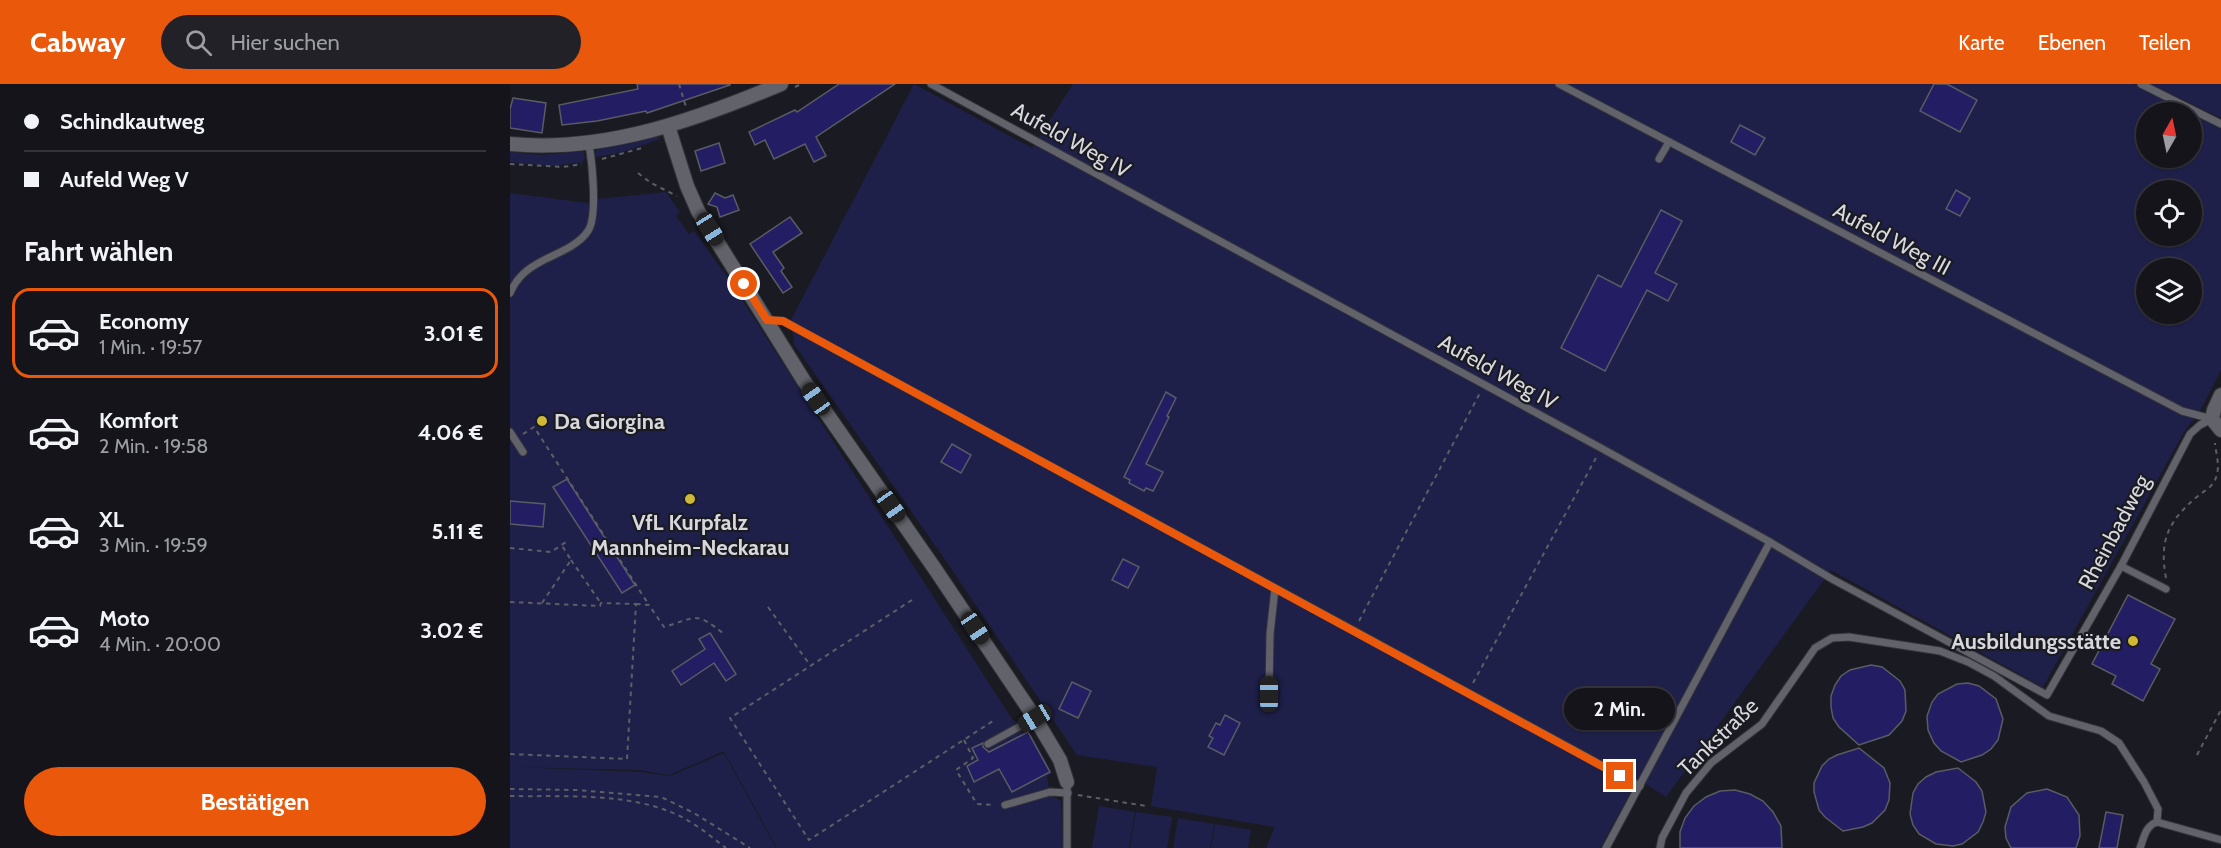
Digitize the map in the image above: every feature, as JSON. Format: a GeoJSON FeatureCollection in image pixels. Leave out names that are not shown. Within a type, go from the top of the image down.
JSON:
{"type":"FeatureCollection","features":[{"type":"Feature","properties":{"kind":"street"},"geometry":{"type":"LineString","coordinates":[[510,144],[534,146],[589,144],[690,120],[781,84]]}},
{"type":"Feature","properties":{"kind":"street"},"geometry":{"type":"LineString","coordinates":[[668,126],[693,201],[804,381],[1035,718],[1060,760],[1068,788]]}},
{"type":"Feature","properties":{"kind":"street"},"geometry":{"type":"LineString","coordinates":[[2217,426],[2220,400]]}},
{"type":"Feature","properties":{"kind":"lane","name":"Aufeld Weg IV"},"geometry":{"type":"LineString","coordinates":[[931,84],[1601,448],[1832,579],[2047,695]]}},
{"type":"Feature","properties":{"kind":"lane","name":"Aufeld Weg III"},"geometry":{"type":"LineString","coordinates":[[1558,84],[2182,411],[2217,426]]}},
{"type":"Feature","properties":{"kind":"lane"},"geometry":{"type":"LineString","coordinates":[[2141,84],[2221,124]]}},
{"type":"Feature","properties":{"kind":"lane"},"geometry":{"type":"LineString","coordinates":[[1659,159],[1669,142]]}},
{"type":"Feature","properties":{"kind":"lane"},"geometry":{"type":"LineString","coordinates":[[510,293],[520,275],[568,248],[589,230],[592,219],[593,181],[589,144]]}},
{"type":"Feature","properties":{"kind":"lane"},"geometry":{"type":"LineString","coordinates":[[767,320],[783,321],[1640,786]]}},
{"type":"Feature","properties":{"kind":"lane","name":"Rheinbadweg"},"geometry":{"type":"LineString","coordinates":[[2047,695],[2121,566],[2190,434],[2200,425],[2217,426]]}},
{"type":"Feature","properties":{"kind":"lane"},"geometry":{"type":"LineString","coordinates":[[510,432],[523,452]]}},
{"type":"Feature","properties":{"kind":"lane"},"geometry":{"type":"LineString","coordinates":[[1606,848],[1770,542]]}},
{"type":"Feature","properties":{"kind":"lane"},"geometry":{"type":"LineString","coordinates":[[2121,566],[2166,589]]}},
{"type":"Feature","properties":{"kind":"lane"},"geometry":{"type":"LineString","coordinates":[[1269,694],[1270,634],[1275,588]]}},
{"type":"Feature","properties":{"kind":"lane","name":"Tankstraße"},"geometry":{"type":"LineString","coordinates":[[1660,848],[1662,838],[1686,793],[1710,763],[1762,724],[1815,648],[1832,638],[1849,637],[1940,651],[1994,676],[2049,716],[2101,731],[2118,743],[2145,782],[2158,809],[2157,822]]}},
{"type":"Feature","properties":{"kind":"lane"},"geometry":{"type":"LineString","coordinates":[[988,744],[1035,718]]}},
{"type":"Feature","properties":{"kind":"lane"},"geometry":{"type":"LineString","coordinates":[[1005,806],[1068,788],[1067,848]]}},
{"type":"Feature","properties":{"kind":"lane"},"geometry":{"type":"LineString","coordinates":[[2140,848],[2146,831],[2151,824],[2157,822],[2221,840]]}},
{"type":"Feature","properties":{"kind":"path"},"geometry":{"type":"LineString","coordinates":[[679,84],[690,120]]}},
{"type":"Feature","properties":{"kind":"path"},"geometry":{"type":"LineString","coordinates":[[638,173],[651,183],[683,199],[693,201]]}},
{"type":"Feature","properties":{"kind":"path"},"geometry":{"type":"LineString","coordinates":[[1354,631],[1484,385]]}},
{"type":"Feature","properties":{"kind":"path"},"geometry":{"type":"LineString","coordinates":[[2166,589],[2168,585],[2162,556],[2164,540],[2181,512],[2215,481],[2218,463],[2215,436],[2217,426]]}},
{"type":"Feature","properties":{"kind":"path"},"geometry":{"type":"LineString","coordinates":[[514,440],[534,427],[664,627],[698,617],[705,619],[724,634]]}},
{"type":"Feature","properties":{"kind":"path"},"geometry":{"type":"LineString","coordinates":[[1467,692],[1601,448]]}},
{"type":"Feature","properties":{"kind":"path"},"geometry":{"type":"LineString","coordinates":[[510,548],[551,552],[569,540]]}},
{"type":"Feature","properties":{"kind":"path"},"geometry":{"type":"LineString","coordinates":[[561,544],[601,603]]}},
{"type":"Feature","properties":{"kind":"path"},"geometry":{"type":"LineString","coordinates":[[542,603],[571,560]]}},
{"type":"Feature","properties":{"kind":"path"},"geometry":{"type":"LineString","coordinates":[[912,600],[730,718],[809,840],[996,719]]}},
{"type":"Feature","properties":{"kind":"path"},"geometry":{"type":"LineString","coordinates":[[510,602],[600,606],[601,603],[649,605]]}},
{"type":"Feature","properties":{"kind":"path"},"geometry":{"type":"LineString","coordinates":[[510,754],[627,759],[636,604]]}},
{"type":"Feature","properties":{"kind":"path"},"geometry":{"type":"LineString","coordinates":[[768,607],[810,665]]}},
{"type":"Feature","properties":{"kind":"path"},"geometry":{"type":"LineString","coordinates":[[2197,755],[2221,710]]}},
{"type":"Feature","properties":{"kind":"path"},"geometry":{"type":"LineString","coordinates":[[964,740],[974,758],[956,771],[976,804],[1005,806]]}},
{"type":"Feature","properties":{"kind":"path"},"geometry":{"type":"LineString","coordinates":[[1068,788],[1146,806]]}},
{"type":"Feature","properties":{"kind":"path"},"geometry":{"type":"LineString","coordinates":[[510,789],[576,790],[661,797],[694,813],[750,848]]}},
{"type":"Feature","properties":{"kind":"path"},"geometry":{"type":"LineString","coordinates":[[510,796],[606,799],[654,806],[691,822],[726,848]]}},
{"type":"Feature","properties":{"kind":"shaded area"},"geometry":{"type":"Polygon","coordinates":[[[914,84],[1032,148],[1073,84],[2133,84],[2170,102],[2136,102],[2136,168],[2202,168],[2202,118],[2221,128],[2221,370],[2201,409],[2184,432],[2043,687],[1831,570],[1666,797],[1638,779],[1600,848],[1266,848],[1275,827],[1151,806],[1157,767],[1077,755],[946,561],[794,344],[791,320],[914,84]]]}},
{"type":"Feature","properties":{"kind":"shaded area"},"geometry":{"type":"Polygon","coordinates":[[[2151,84],[2221,84],[2221,118],[2202,109],[2202,102],[2188,102],[2151,84]]]}},
{"type":"Feature","properties":{"kind":"shaded area"},"geometry":{"type":"Polygon","coordinates":[[[658,136],[660,139],[623,152],[596,157],[595,153],[598,148],[658,136]]]}},
{"type":"Feature","properties":{"kind":"shaded area"},"geometry":{"type":"Polygon","coordinates":[[[583,151],[585,157],[583,162],[552,166],[510,162],[510,152],[542,155],[583,151]]]}},
{"type":"Feature","properties":{"kind":"shaded area","name":"VfL Kurpfalz Mannheim-Neckarau"},"geometry":{"type":"Polygon","coordinates":[[[666,192],[680,212],[676,216],[689,234],[694,231],[730,281],[1010,716],[1026,728],[1036,743],[1052,773],[1047,777],[1050,795],[1061,801],[1063,848],[777,848],[724,751],[669,775],[640,770],[513,767],[640,772],[670,776],[724,753],[776,848],[510,848],[510,193],[587,203],[598,199],[666,192]]]}},
{"type":"Feature","properties":{"kind":"shaded area"},"geometry":{"type":"Polygon","coordinates":[[[1099,806],[1135,812],[1129,848],[1092,848],[1099,806]]]}},
{"type":"Feature","properties":{"kind":"shaded area"},"geometry":{"type":"Polygon","coordinates":[[[1136,812],[1172,817],[1167,848],[1130,848],[1136,812]]]}},
{"type":"Feature","properties":{"kind":"shaded area"},"geometry":{"type":"Polygon","coordinates":[[[1178,818],[1214,824],[1210,848],[1173,848],[1178,818]]]}},
{"type":"Feature","properties":{"kind":"shaded area"},"geometry":{"type":"Polygon","coordinates":[[[1215,824],[1251,830],[1248,848],[1211,848],[1215,824]]]}},
{"type":"Feature","properties":{"kind":"building"},"geometry":{"type":"Polygon","coordinates":[[[637,84],[730,85],[647,113],[646,111],[597,121],[562,125],[559,105],[638,89],[637,84]]]}},
{"type":"Feature","properties":{"kind":"building"},"geometry":{"type":"Polygon","coordinates":[[[839,84],[895,84],[816,137],[826,156],[814,162],[805,144],[774,159],[765,140],[755,145],[749,132],[795,110],[797,112],[839,84]]]}},
{"type":"Feature","properties":{"kind":"building"},"geometry":{"type":"Polygon","coordinates":[[[1934,84],[1947,84],[1977,100],[1960,132],[1920,111],[1934,84]]]}},
{"type":"Feature","properties":{"kind":"building"},"geometry":{"type":"Polygon","coordinates":[[[513,98],[546,103],[542,133],[510,128],[510,109],[513,98]]]}},
{"type":"Feature","properties":{"kind":"building"},"geometry":{"type":"Polygon","coordinates":[[[1740,125],[1765,138],[1755,155],[1731,142],[1740,125]]]}},
{"type":"Feature","properties":{"kind":"building"},"geometry":{"type":"Polygon","coordinates":[[[719,143],[725,163],[701,171],[695,151],[719,143]]]}},
{"type":"Feature","properties":{"kind":"building"},"geometry":{"type":"Polygon","coordinates":[[[1956,190],[1970,198],[1960,216],[1946,209],[1956,190]]]}},
{"type":"Feature","properties":{"kind":"building"},"geometry":{"type":"Polygon","coordinates":[[[715,193],[725,198],[733,195],[739,210],[720,217],[717,207],[708,204],[715,193]]]}},
{"type":"Feature","properties":{"kind":"building"},"geometry":{"type":"Polygon","coordinates":[[[1661,210],[1682,221],[1655,273],[1677,284],[1668,301],[1647,290],[1605,371],[1561,348],[1598,275],[1621,287],[1661,210]]]}},
{"type":"Feature","properties":{"kind":"building"},"geometry":{"type":"Polygon","coordinates":[[[790,217],[802,233],[773,252],[784,268],[781,271],[792,287],[783,293],[750,244],[790,217]]]}},
{"type":"Feature","properties":{"kind":"building"},"geometry":{"type":"Polygon","coordinates":[[[1166,392],[1176,398],[1146,464],[1163,472],[1153,491],[1146,488],[1144,491],[1129,483],[1130,480],[1124,477],[1166,392]]]}},
{"type":"Feature","properties":{"kind":"building"},"geometry":{"type":"Polygon","coordinates":[[[952,444],[971,455],[961,473],[941,462],[952,444]]]}},
{"type":"Feature","properties":{"kind":"building"},"geometry":{"type":"Polygon","coordinates":[[[567,479],[635,585],[622,593],[553,487],[567,479]]]}},
{"type":"Feature","properties":{"kind":"building"},"geometry":{"type":"Polygon","coordinates":[[[510,501],[545,504],[543,527],[510,524],[510,501]]]}},
{"type":"Feature","properties":{"kind":"building"},"geometry":{"type":"Polygon","coordinates":[[[1123,559],[1139,567],[1128,588],[1112,580],[1123,559]]]}},
{"type":"Feature","properties":{"kind":"building","name":"Ausbildungsstätte"},"geometry":{"type":"Polygon","coordinates":[[[2128,595],[2175,619],[2151,664],[2160,669],[2143,701],[2112,684],[2116,676],[2092,664],[2128,595]]]}},
{"type":"Feature","properties":{"kind":"building"},"geometry":{"type":"Polygon","coordinates":[[[710,633],[736,674],[726,681],[714,663],[681,685],[672,671],[705,649],[699,639],[710,633]]]}},
{"type":"Feature","properties":{"kind":"building"},"geometry":{"type":"Polygon","coordinates":[[[1871,665],[1882,667],[1900,681],[1905,690],[1906,711],[1902,721],[1889,735],[1859,745],[1839,727],[1833,718],[1831,696],[1841,676],[1850,670],[1871,665]]]}},
{"type":"Feature","properties":{"kind":"building"},"geometry":{"type":"Polygon","coordinates":[[[1072,682],[1091,691],[1078,718],[1059,709],[1072,682]]]}},
{"type":"Feature","properties":{"kind":"building"},"geometry":{"type":"Polygon","coordinates":[[[1968,683],[1979,686],[1996,699],[2003,719],[1998,740],[1991,749],[1982,755],[1961,762],[1941,751],[1934,743],[1928,730],[1927,716],[1938,694],[1957,684],[1968,683]]]}},
{"type":"Feature","properties":{"kind":"building"},"geometry":{"type":"Polygon","coordinates":[[[1225,715],[1240,723],[1224,755],[1208,747],[1213,738],[1209,736],[1216,723],[1220,725],[1225,715]]]}},
{"type":"Feature","properties":{"kind":"building"},"geometry":{"type":"Polygon","coordinates":[[[1028,732],[1050,772],[1012,792],[999,769],[974,782],[967,766],[978,760],[972,748],[983,743],[983,747],[989,752],[1028,732]]]}},
{"type":"Feature","properties":{"kind":"building"},"geometry":{"type":"Polygon","coordinates":[[[1859,748],[1884,768],[1890,783],[1889,800],[1885,810],[1872,823],[1843,831],[1819,810],[1814,783],[1822,766],[1829,759],[1859,748]]]}},
{"type":"Feature","properties":{"kind":"building"},"geometry":{"type":"Polygon","coordinates":[[[1958,768],[1976,782],[1982,791],[1986,812],[1978,832],[1962,844],[1953,846],[1936,844],[1919,834],[1913,825],[1910,814],[1913,793],[1926,777],[1936,772],[1958,768]]]}},
{"type":"Feature","properties":{"kind":"building"},"geometry":{"type":"Polygon","coordinates":[[[2047,789],[2067,797],[2079,815],[2080,836],[2076,848],[2011,848],[2006,838],[2005,827],[2011,807],[2027,793],[2047,789]]]}},
{"type":"Feature","properties":{"kind":"building"},"geometry":{"type":"Polygon","coordinates":[[[1735,790],[1763,801],[1773,812],[1781,826],[1782,848],[1680,848],[1680,832],[1685,818],[1694,806],[1720,791],[1735,790]]]}},
{"type":"Feature","properties":{"kind":"building"},"geometry":{"type":"Polygon","coordinates":[[[2106,812],[2123,815],[2117,848],[2099,848],[2106,812]]]}},
{"type":"Feature","properties":{"kind":"place","name":"Da Giorgina"},"geometry":{"type":"Point","coordinates":[542,421]}},
{"type":"Feature","properties":{"kind":"place","name":"VfL Kurpfalz Mannheim-Neckarau"},"geometry":{"type":"Point","coordinates":[690,499]}},
{"type":"Feature","properties":{"kind":"place","name":"Ausbildungsstätte"},"geometry":{"type":"Point","coordinates":[2133,641]}},
{"type":"Feature","properties":{"kind":"route"},"geometry":{"type":"LineString","coordinates":[[744,284],[767,320],[783,321],[1620,776]]}}]}
